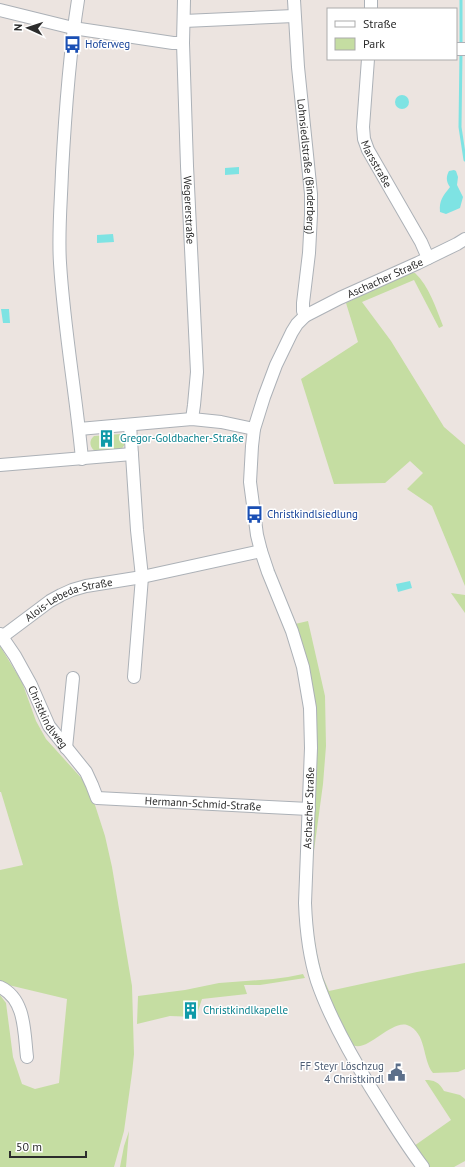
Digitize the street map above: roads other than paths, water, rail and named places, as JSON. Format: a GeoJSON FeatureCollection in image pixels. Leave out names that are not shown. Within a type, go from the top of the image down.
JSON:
{"type":"FeatureCollection","features":[{"type":"Feature","properties":{"kind":"street"},"geometry":{"type":"LineString","coordinates":[[78,0],[73,28],[64,138],[59,239],[64,306],[82,459]]}},
{"type":"Feature","properties":{"kind":"street","name":"Wegererstraße"},"geometry":{"type":"LineString","coordinates":[[184,0],[183,43],[187,166],[197,372],[192,419]]}},
{"type":"Feature","properties":{"kind":"street","name":"Lohnsiedlstraße (Binderberg)"},"geometry":{"type":"LineString","coordinates":[[294,0],[298,67],[312,215],[303,303],[303,311],[306,316]]}},
{"type":"Feature","properties":{"kind":"street"},"geometry":{"type":"LineString","coordinates":[[0,10],[73,28],[173,43],[183,43]]}},
{"type":"Feature","properties":{"kind":"street"},"geometry":{"type":"LineString","coordinates":[[184,21],[294,16]]}},
{"type":"Feature","properties":{"kind":"street","name":"Marsstraße"},"geometry":{"type":"LineString","coordinates":[[368,60],[363,127],[364,139],[368,150],[421,242],[428,258]]}},
{"type":"Feature","properties":{"kind":"street","name":"Aschacher Straße"},"geometry":{"type":"LineString","coordinates":[[423,1167],[403,1139],[352,1055],[331,1017],[317,982],[310,952],[304,903],[312,729],[307,688],[303,667],[292,631],[260,550],[255,525],[250,482],[254,429],[276,365],[297,324],[306,316],[340,298],[428,258],[465,239]]}},
{"type":"Feature","properties":{"kind":"street"},"geometry":{"type":"LineString","coordinates":[[79,429],[192,419],[221,422],[254,429]]}},
{"type":"Feature","properties":{"kind":"street"},"geometry":{"type":"LineString","coordinates":[[130,425],[137,530],[142,577],[134,676]]}},
{"type":"Feature","properties":{"kind":"street"},"geometry":{"type":"LineString","coordinates":[[0,465],[132,454]]}},
{"type":"Feature","properties":{"kind":"street"},"geometry":{"type":"LineString","coordinates":[[142,577],[260,550]]}},
{"type":"Feature","properties":{"kind":"street","name":"Alois-Lebeda-Straße"},"geometry":{"type":"LineString","coordinates":[[1,635],[61,595],[72,590],[86,586],[142,577]]}},
{"type":"Feature","properties":{"kind":"street","name":"Christkindlweg"},"geometry":{"type":"LineString","coordinates":[[1,635],[15,656],[31,685],[49,726],[86,772],[97,798]]}},
{"type":"Feature","properties":{"kind":"street"},"geometry":{"type":"LineString","coordinates":[[66,748],[72,678]]}},
{"type":"Feature","properties":{"kind":"street","name":"Hermann-Schmid-Straße"},"geometry":{"type":"LineString","coordinates":[[97,798],[309,809]]}},
{"type":"Feature","properties":{"kind":"street"},"geometry":{"type":"LineString","coordinates":[[0,987],[11,994],[19,1007],[22,1016],[26,1057]]}},
{"type":"Feature","properties":{"kind":"water"},"geometry":{"type":"Polygon","coordinates":[[[402,95],[407,97],[409,102],[407,107],[402,109],[397,107],[395,102],[397,97],[402,95]]]}},
{"type":"Feature","properties":{"kind":"water"},"geometry":{"type":"Polygon","coordinates":[[[239,167],[239,174],[225,175],[225,168],[239,167]]]}},
{"type":"Feature","properties":{"kind":"water"},"geometry":{"type":"Polygon","coordinates":[[[449,171],[456,171],[458,177],[457,185],[463,197],[460,208],[446,214],[440,212],[440,204],[443,196],[450,187],[447,181],[448,173],[449,171]]]}},
{"type":"Feature","properties":{"kind":"water"},"geometry":{"type":"Polygon","coordinates":[[[113,234],[114,242],[97,243],[97,235],[113,234]]]}},
{"type":"Feature","properties":{"kind":"water"},"geometry":{"type":"Polygon","coordinates":[[[1,309],[9,309],[10,323],[3,323],[1,309]]]}},
{"type":"Feature","properties":{"kind":"water"},"geometry":{"type":"Polygon","coordinates":[[[410,581],[412,588],[398,592],[396,584],[410,581]]]}},
{"type":"Feature","properties":{"kind":"waterway"},"geometry":{"type":"LineString","coordinates":[[461,0],[461,46]]}},
{"type":"Feature","properties":{"kind":"waterway"},"geometry":{"type":"LineString","coordinates":[[461,52],[460,127],[465,160]]}},
{"type":"Feature","properties":{"kind":"place","name":"Hoferweg"},"geometry":{"type":"Point","coordinates":[72,44]}},
{"type":"Feature","properties":{"kind":"place","name":"Gregor-Goldbacher-Straße"},"geometry":{"type":"Point","coordinates":[107,438]}},
{"type":"Feature","properties":{"kind":"place","name":"Christkindlsiedlung"},"geometry":{"type":"Point","coordinates":[254,514]}},
{"type":"Feature","properties":{"kind":"place","name":"Christkindlkapelle"},"geometry":{"type":"Point","coordinates":[190,1010]}},
{"type":"Feature","properties":{"kind":"place","name":"FF Steyr Löschzug 4 Christkindl"},"geometry":{"type":"Point","coordinates":[397,1072]}}]}
